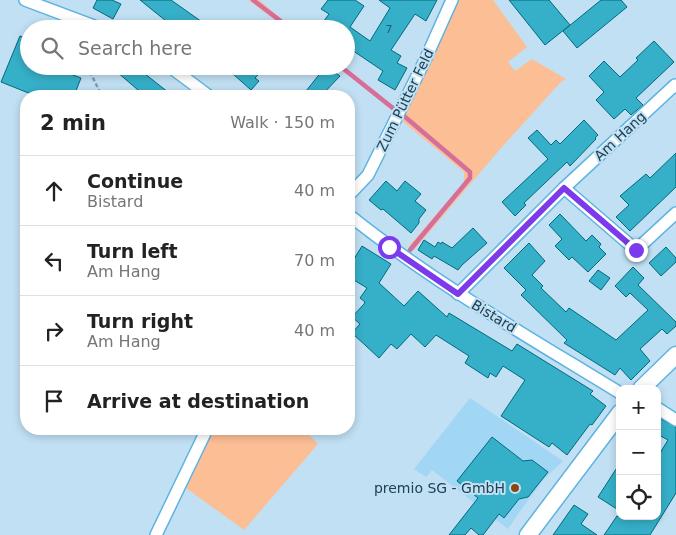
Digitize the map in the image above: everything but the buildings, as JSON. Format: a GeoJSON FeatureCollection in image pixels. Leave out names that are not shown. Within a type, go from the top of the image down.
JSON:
{"type":"FeatureCollection","features":[{"type":"Feature","properties":{"kind":"main road"},"geometry":{"type":"LineString","coordinates":[[645,385],[676,355]]}},
{"type":"Feature","properties":{"kind":"main road"},"geometry":{"type":"LineString","coordinates":[[528,535],[616,418]]}},
{"type":"Feature","properties":{"kind":"street"},"geometry":{"type":"LineString","coordinates":[[25,0],[78,20]]}},
{"type":"Feature","properties":{"kind":"street","name":"Zum Pütter Feld"},"geometry":{"type":"LineString","coordinates":[[355,189],[368,175],[426,58],[452,0]]}},
{"type":"Feature","properties":{"kind":"street"},"geometry":{"type":"LineString","coordinates":[[181,75],[201,90]]}},
{"type":"Feature","properties":{"kind":"street","name":"Am Hang"},"geometry":{"type":"LineString","coordinates":[[458,294],[564,188],[676,86]]}},
{"type":"Feature","properties":{"kind":"street"},"geometry":{"type":"LineString","coordinates":[[564,188],[636,250],[676,213]]}},
{"type":"Feature","properties":{"kind":"street","name":"Bistard"},"geometry":{"type":"LineString","coordinates":[[355,220],[389,247],[458,294],[616,391]]}},
{"type":"Feature","properties":{"kind":"street"},"geometry":{"type":"LineString","coordinates":[[661,411],[676,420]]}},
{"type":"Feature","properties":{"kind":"street"},"geometry":{"type":"LineString","coordinates":[[156,535],[204,435]]}},
{"type":"Feature","properties":{"kind":"path"},"geometry":{"type":"LineString","coordinates":[[92,75],[99,90]]}},
{"type":"Feature","properties":{"kind":"shaded area"},"geometry":{"type":"Polygon","coordinates":[[[248,0],[259,0],[283,20],[275,20],[248,0]]]}},
{"type":"Feature","properties":{"kind":"shaded area"},"geometry":{"type":"Polygon","coordinates":[[[457,0],[493,0],[527,47],[508,62],[515,71],[532,59],[566,79],[560,83],[501,148],[414,250],[409,246],[464,182],[464,172],[401,120],[457,0]]]}},
{"type":"Feature","properties":{"kind":"shaded area"},"geometry":{"type":"Polygon","coordinates":[[[348,75],[355,75],[396,108],[394,112],[348,75]]]}},
{"type":"Feature","properties":{"kind":"shaded area"},"geometry":{"type":"Polygon","coordinates":[[[470,398],[563,461],[544,479],[508,529],[432,470],[426,477],[414,469],[470,398]]]}},
{"type":"Feature","properties":{"kind":"shaded area"},"geometry":{"type":"Polygon","coordinates":[[[208,435],[309,435],[318,444],[244,530],[186,488],[162,535],[159,535],[208,435]]]}},
{"type":"Feature","properties":{"kind":"waterway"},"geometry":{"type":"LineString","coordinates":[[253,0],[279,20]]}},
{"type":"Feature","properties":{"kind":"waterway"},"geometry":{"type":"LineString","coordinates":[[351,75],[394,109]]}},
{"type":"Feature","properties":{"kind":"waterway"},"geometry":{"type":"LineString","coordinates":[[404,116],[470,172],[470,178],[410,250]]}},
{"type":"Feature","properties":{"kind":"place","name":"premio SG - GmbH"},"geometry":{"type":"Point","coordinates":[515,488]}},
{"type":"Feature","properties":{"kind":"route"},"geometry":{"type":"LineString","coordinates":[[389,247],[458,294],[564,188],[636,250]]}}]}
